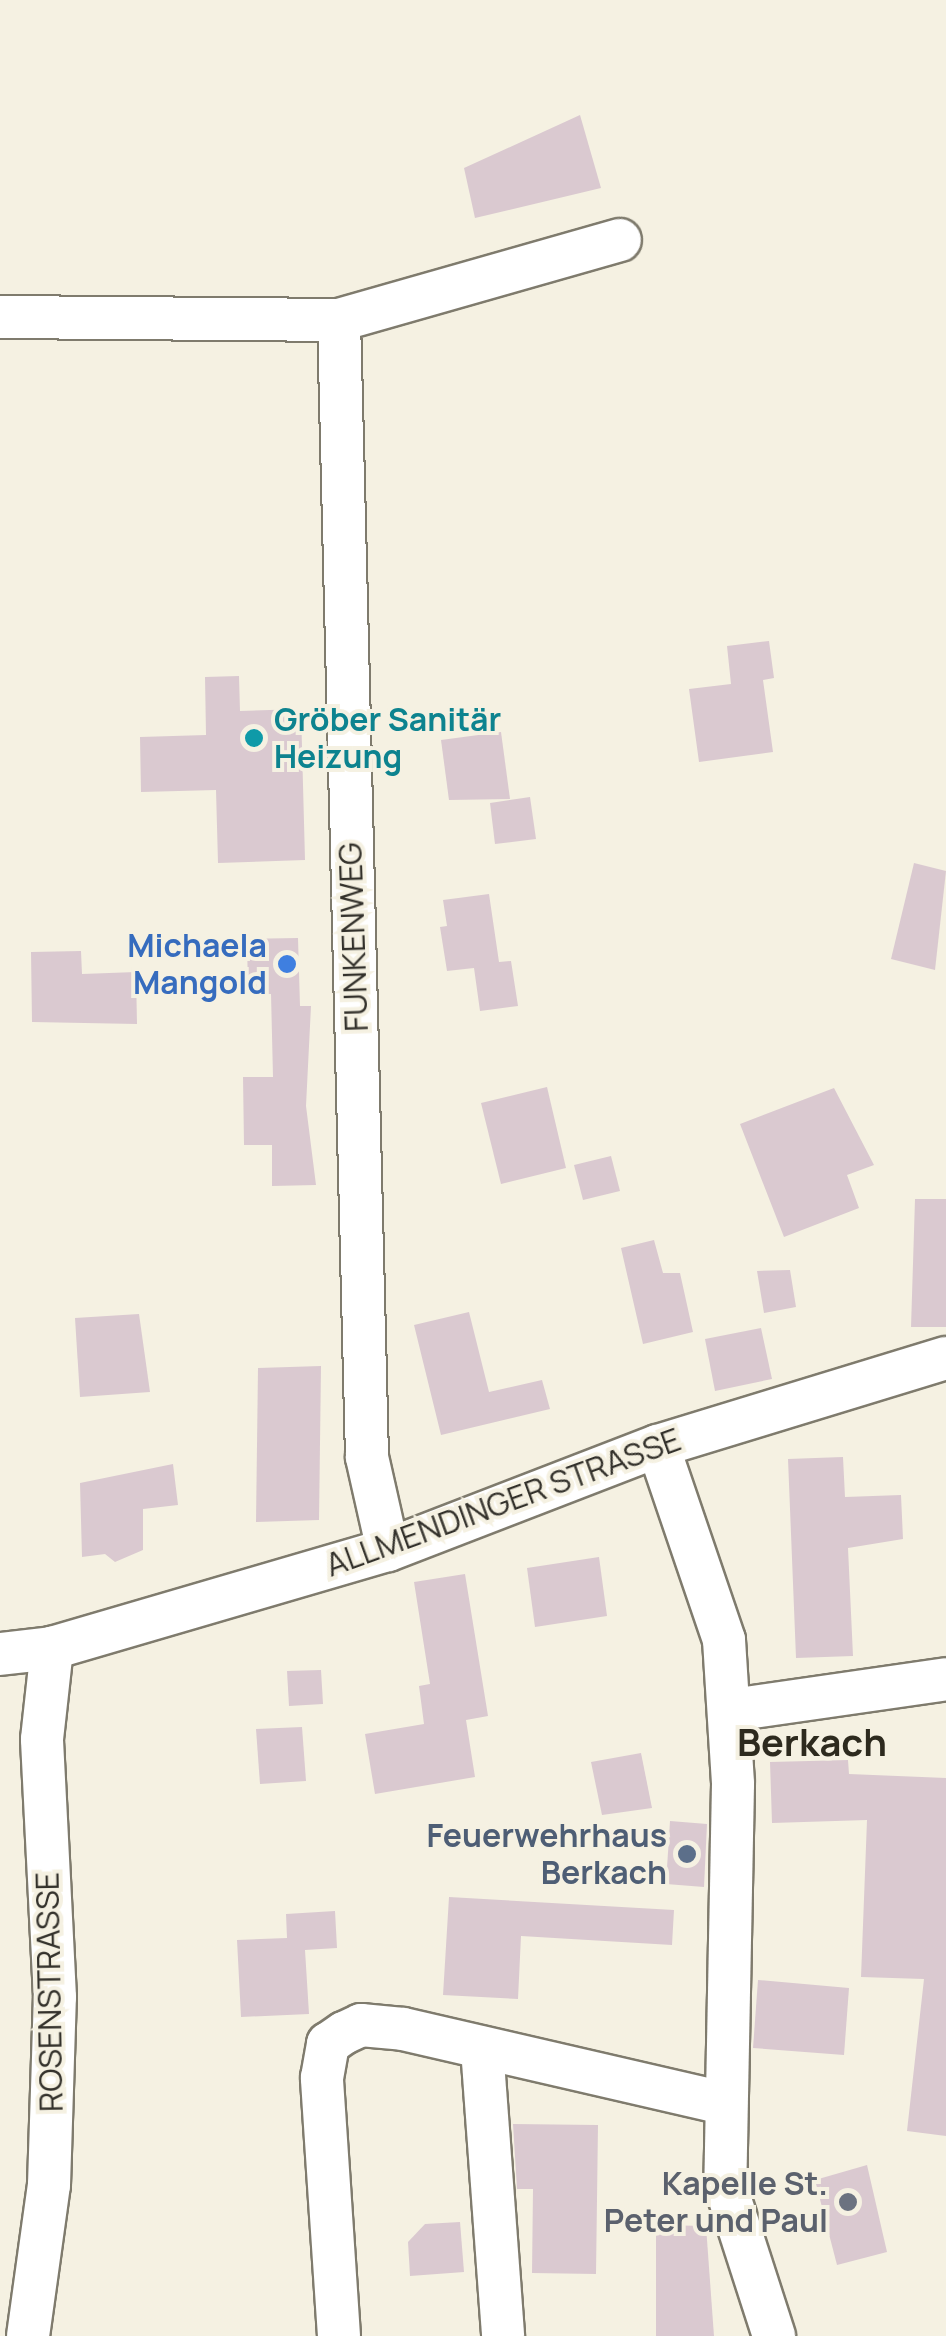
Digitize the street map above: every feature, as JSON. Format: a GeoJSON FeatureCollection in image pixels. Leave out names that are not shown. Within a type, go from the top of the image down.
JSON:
{"type":"FeatureCollection","features":[{"type":"Feature","properties":{"kind":"street"},"geometry":{"type":"LineString","coordinates":[[0,317],[339,320],[620,240]]}},
{"type":"Feature","properties":{"kind":"street","name":"FUNKENWEG"},"geometry":{"type":"LineString","coordinates":[[339,320],[367,1457],[388,1550]]}},
{"type":"Feature","properties":{"kind":"street","name":"ALLMENDINGER STRASSE"},"geometry":{"type":"LineString","coordinates":[[0,1654],[52,1648],[388,1550],[658,1446],[946,1358]]}},
{"type":"Feature","properties":{"kind":"street"},"geometry":{"type":"LineString","coordinates":[[658,1446],[724,1640],[732,1710],[725,2184],[774,2336]]}},
{"type":"Feature","properties":{"kind":"street","name":"ROSENSTRASSE"},"geometry":{"type":"LineString","coordinates":[[28,2336],[50,2166],[54,1996],[42,1739],[52,1648]]}},
{"type":"Feature","properties":{"kind":"street"},"geometry":{"type":"LineString","coordinates":[[732,1710],[946,1679]]}},
{"type":"Feature","properties":{"kind":"street"},"geometry":{"type":"LineString","coordinates":[[340,2336],[322,2078],[328,2044],[360,2025],[482,2048],[724,2103]]}},
{"type":"Feature","properties":{"kind":"street"},"geometry":{"type":"LineString","coordinates":[[482,2048],[504,2336]]}},
{"type":"Feature","properties":{"kind":"building"},"geometry":{"type":"Polygon","coordinates":[[[580,115],[601,188],[475,218],[464,168],[580,115]]]}},
{"type":"Feature","properties":{"kind":"building"},"geometry":{"type":"Polygon","coordinates":[[[769,641],[774,678],[763,680],[773,752],[699,762],[689,689],[731,684],[727,646],[769,641]]]}},
{"type":"Feature","properties":{"kind":"building"},"geometry":{"type":"Polygon","coordinates":[[[239,676],[240,711],[301,709],[305,860],[218,863],[216,790],[141,792],[140,737],[206,735],[205,677],[239,676]]]}},
{"type":"Feature","properties":{"kind":"building"},"geometry":{"type":"Polygon","coordinates":[[[501,732],[510,799],[449,800],[441,740],[501,732]]]}},
{"type":"Feature","properties":{"kind":"building"},"geometry":{"type":"Polygon","coordinates":[[[530,797],[536,839],[495,844],[490,803],[530,797]]]}},
{"type":"Feature","properties":{"kind":"building"},"geometry":{"type":"Polygon","coordinates":[[[914,863],[946,871],[935,970],[891,959],[914,863]]]}},
{"type":"Feature","properties":{"kind":"building"},"geometry":{"type":"Polygon","coordinates":[[[489,894],[499,962],[511,961],[518,1006],[480,1011],[474,968],[447,971],[440,927],[447,926],[443,900],[489,894]]]}},
{"type":"Feature","properties":{"kind":"building"},"geometry":{"type":"Polygon","coordinates":[[[298,938],[300,1006],[311,1006],[306,1106],[316,1185],[272,1186],[272,1145],[244,1145],[243,1077],[273,1077],[271,994],[248,994],[247,939],[298,938]]]}},
{"type":"Feature","properties":{"kind":"building"},"geometry":{"type":"Polygon","coordinates":[[[81,951],[82,974],[136,972],[137,1024],[32,1022],[31,952],[81,951]]]}},
{"type":"Feature","properties":{"kind":"building"},"geometry":{"type":"Polygon","coordinates":[[[547,1087],[566,1168],[501,1184],[481,1103],[547,1087]]]}},
{"type":"Feature","properties":{"kind":"building"},"geometry":{"type":"Polygon","coordinates":[[[834,1088],[874,1165],[847,1175],[859,1208],[784,1237],[740,1124],[834,1088]]]}},
{"type":"Feature","properties":{"kind":"building"},"geometry":{"type":"Polygon","coordinates":[[[611,1156],[620,1191],[583,1200],[574,1165],[611,1156]]]}},
{"type":"Feature","properties":{"kind":"building"},"geometry":{"type":"Polygon","coordinates":[[[915,1199],[946,1199],[946,1327],[911,1327],[915,1199]]]}},
{"type":"Feature","properties":{"kind":"building"},"geometry":{"type":"Polygon","coordinates":[[[654,1240],[663,1273],[680,1273],[693,1332],[643,1344],[621,1248],[654,1240]]]}},
{"type":"Feature","properties":{"kind":"building"},"geometry":{"type":"Polygon","coordinates":[[[790,1270],[796,1307],[764,1313],[757,1271],[790,1270]]]}},
{"type":"Feature","properties":{"kind":"building"},"geometry":{"type":"Polygon","coordinates":[[[469,1312],[489,1392],[542,1380],[550,1409],[441,1435],[414,1325],[469,1312]]]}},
{"type":"Feature","properties":{"kind":"building"},"geometry":{"type":"Polygon","coordinates":[[[139,1314],[150,1392],[80,1397],[75,1318],[139,1314]]]}},
{"type":"Feature","properties":{"kind":"building"},"geometry":{"type":"Polygon","coordinates":[[[761,1328],[772,1379],[715,1391],[705,1339],[761,1328]]]}},
{"type":"Feature","properties":{"kind":"building"},"geometry":{"type":"Polygon","coordinates":[[[321,1366],[319,1520],[256,1522],[258,1368],[321,1366]]]}},
{"type":"Feature","properties":{"kind":"building"},"geometry":{"type":"Polygon","coordinates":[[[843,1457],[845,1497],[901,1495],[903,1539],[848,1548],[853,1656],[796,1658],[788,1459],[843,1457]]]}},
{"type":"Feature","properties":{"kind":"building"},"geometry":{"type":"Polygon","coordinates":[[[173,1464],[178,1505],[143,1509],[143,1550],[115,1562],[105,1554],[82,1557],[80,1483],[173,1464]]]}},
{"type":"Feature","properties":{"kind":"building"},"geometry":{"type":"Polygon","coordinates":[[[599,1557],[607,1616],[535,1627],[527,1568],[599,1557]]]}},
{"type":"Feature","properties":{"kind":"building"},"geometry":{"type":"Polygon","coordinates":[[[465,1574],[488,1716],[466,1720],[475,1777],[375,1794],[365,1734],[424,1724],[419,1686],[430,1684],[414,1582],[465,1574]]]}},
{"type":"Feature","properties":{"kind":"building"},"geometry":{"type":"Polygon","coordinates":[[[321,1670],[323,1704],[289,1706],[287,1671],[321,1670]]]}},
{"type":"Feature","properties":{"kind":"building"},"geometry":{"type":"Polygon","coordinates":[[[302,1727],[306,1781],[260,1784],[256,1729],[302,1727]]]}},
{"type":"Feature","properties":{"kind":"building"},"geometry":{"type":"Polygon","coordinates":[[[641,1753],[652,1808],[602,1815],[591,1762],[641,1753]]]}},
{"type":"Feature","properties":{"kind":"building"},"geometry":{"type":"Polygon","coordinates":[[[848,1760],[849,1774],[946,1778],[946,2136],[907,2131],[924,1979],[861,1977],[867,1820],[772,1823],[770,1762],[848,1760]]]}},
{"type":"Feature","properties":{"kind":"building","name":"Feuerwehrhaus Berkach"},"geometry":{"type":"Polygon","coordinates":[[[670,1821],[707,1824],[704,1887],[666,1884],[670,1821]]]}},
{"type":"Feature","properties":{"kind":"building"},"geometry":{"type":"Polygon","coordinates":[[[449,1897],[674,1910],[672,1945],[521,1936],[518,1999],[443,1995],[449,1897]]]}},
{"type":"Feature","properties":{"kind":"building"},"geometry":{"type":"Polygon","coordinates":[[[335,1911],[337,1948],[305,1950],[309,2014],[241,2017],[237,1940],[287,1938],[286,1914],[335,1911]]]}},
{"type":"Feature","properties":{"kind":"building"},"geometry":{"type":"Polygon","coordinates":[[[758,1980],[849,1988],[844,2055],[753,2048],[758,1980]]]}},
{"type":"Feature","properties":{"kind":"building"},"geometry":{"type":"Polygon","coordinates":[[[513,2124],[598,2125],[596,2274],[532,2273],[533,2189],[517,2189],[513,2124]]]}},
{"type":"Feature","properties":{"kind":"building","name":"Kapelle St. Peter und Paul"},"geometry":{"type":"Polygon","coordinates":[[[867,2165],[887,2252],[837,2265],[815,2180],[867,2165]]]}},
{"type":"Feature","properties":{"kind":"building"},"geometry":{"type":"Polygon","coordinates":[[[460,2222],[464,2272],[410,2276],[408,2242],[425,2224],[460,2222]]]}},
{"type":"Feature","properties":{"kind":"building"},"geometry":{"type":"Polygon","coordinates":[[[656,2225],[706,2226],[714,2336],[656,2336],[656,2225]]]}},
{"type":"Feature","properties":{"kind":"place","name":"Gröber Sanitär Heizung"},"geometry":{"type":"Point","coordinates":[254,738]}},
{"type":"Feature","properties":{"kind":"place","name":"Michaela Mangold"},"geometry":{"type":"Point","coordinates":[287,964]}},
{"type":"Feature","properties":{"kind":"place","name":"Feuerwehrhaus Berkach"},"geometry":{"type":"Point","coordinates":[687,1854]}},
{"type":"Feature","properties":{"kind":"place","name":"Kapelle St. Peter und Paul"},"geometry":{"type":"Point","coordinates":[848,2202]}},
{"type":"Feature","properties":{"kind":"district","name":"Berkach"},"geometry":{"type":"Point","coordinates":[812,1742]}}]}
